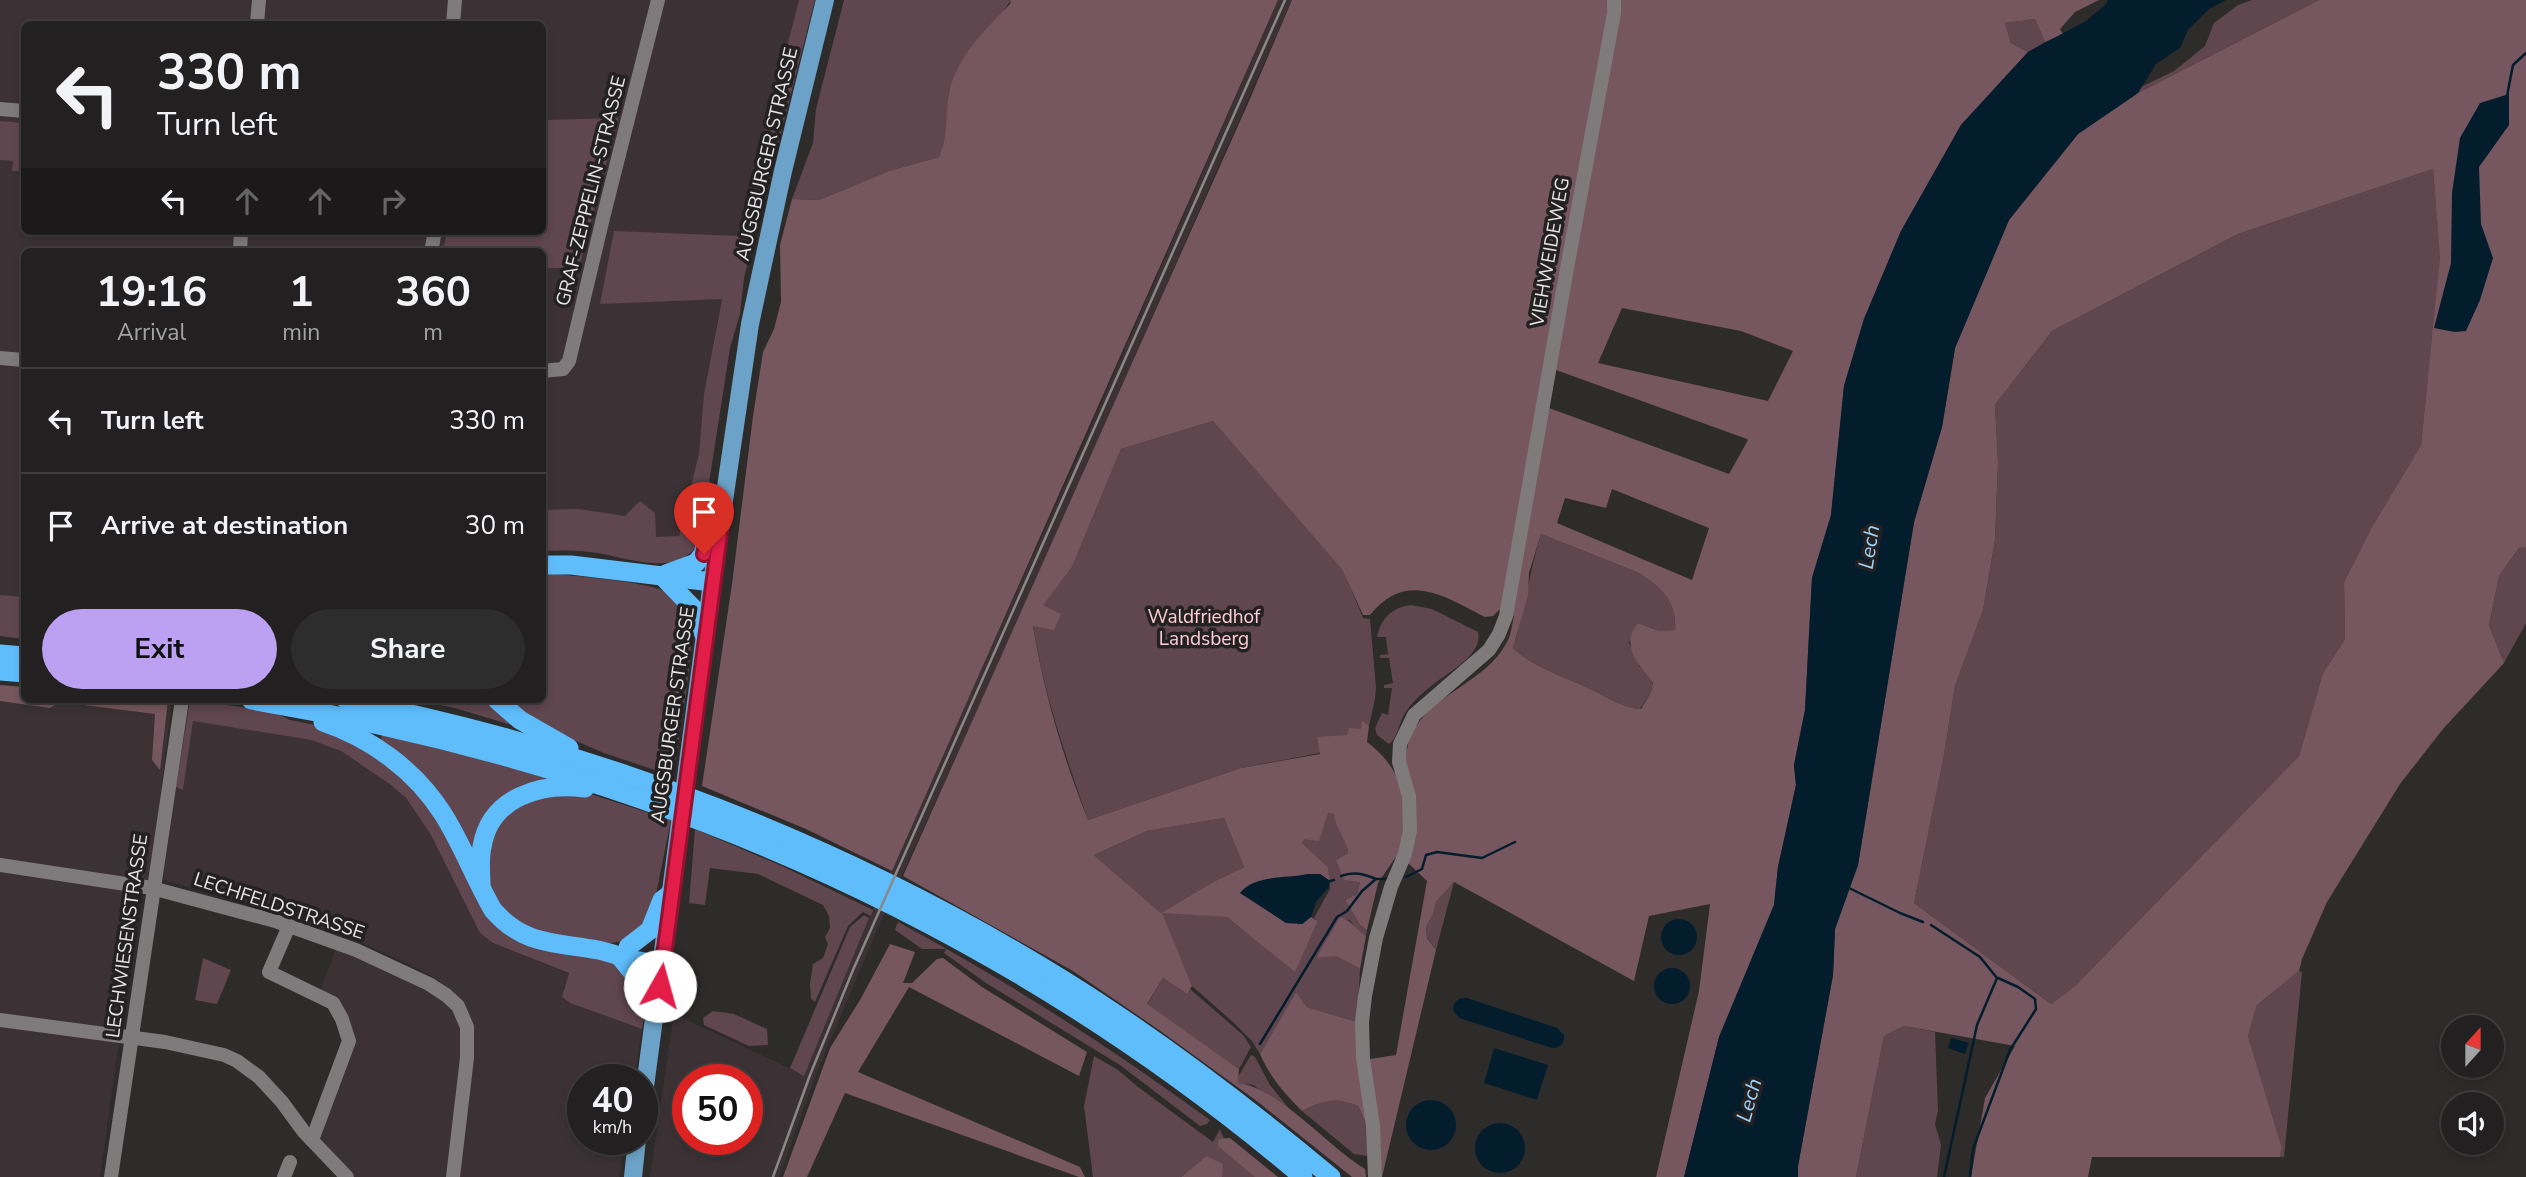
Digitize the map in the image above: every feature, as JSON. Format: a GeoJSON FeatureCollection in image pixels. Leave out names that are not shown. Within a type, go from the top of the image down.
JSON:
{"type":"FeatureCollection","features":[{"type":"Feature","properties":{"kind":"highway"},"geometry":{"type":"LineString","coordinates":[[662,576],[696,563],[704,554],[710,529],[722,518]]}},
{"type":"Feature","properties":{"kind":"highway"},"geometry":{"type":"LineString","coordinates":[[546,565],[571,565],[712,582]]}},
{"type":"Feature","properties":{"kind":"highway"},"geometry":{"type":"LineString","coordinates":[[662,576],[694,609],[705,637]]}},
{"type":"Feature","properties":{"kind":"highway"},"geometry":{"type":"LineString","coordinates":[[0,654],[21,656]]}},
{"type":"Feature","properties":{"kind":"highway"},"geometry":{"type":"LineString","coordinates":[[0,671],[21,673]]}},
{"type":"Feature","properties":{"kind":"highway"},"geometry":{"type":"LineString","coordinates":[[264,703],[355,736],[404,769],[442,812],[493,910],[516,932],[550,944],[654,954],[663,962]]}},
{"type":"Feature","properties":{"kind":"highway"},"geometry":{"type":"LineString","coordinates":[[270,703],[382,724],[483,749],[649,801],[789,856],[844,881],[966,944],[1052,995],[1138,1051],[1244,1127],[1303,1177]]}},
{"type":"Feature","properties":{"kind":"highway"},"geometry":{"type":"LineString","coordinates":[[360,703],[450,722],[597,764],[796,840],[900,889],[976,929],[1063,980],[1149,1037],[1252,1111],[1331,1177]]}},
{"type":"Feature","properties":{"kind":"highway"},"geometry":{"type":"LineString","coordinates":[[500,703],[520,720],[597,764]]}},
{"type":"Feature","properties":{"kind":"highway"},"geometry":{"type":"LineString","coordinates":[[481,887],[480,857],[486,831],[503,807],[518,796],[536,789],[556,786],[583,787],[649,801]]}},
{"type":"Feature","properties":{"kind":"highway"},"geometry":{"type":"LineString","coordinates":[[624,953],[650,930],[662,900],[670,894]]}},
{"type":"Feature","properties":{"kind":"highway"},"geometry":{"type":"LineString","coordinates":[[624,953],[656,1012]]}},
{"type":"Feature","properties":{"kind":"main road","name":"AUGSBURGER STRASSE"},"geometry":{"type":"LineString","coordinates":[[648,1064],[712,582],[758,280],[825,0]]}},
{"type":"Feature","properties":{"kind":"main road"},"geometry":{"type":"LineString","coordinates":[[633,1177],[635,1155]]}},
{"type":"Feature","properties":{"kind":"street"},"geometry":{"type":"LineString","coordinates":[[257,21],[259,0]]}},
{"type":"Feature","properties":{"kind":"street"},"geometry":{"type":"LineString","coordinates":[[453,21],[455,0]]}},
{"type":"Feature","properties":{"kind":"street","name":"GRAF-ZEPPELIN-STRASSE"},"geometry":{"type":"LineString","coordinates":[[546,371],[563,369],[569,362],[599,230],[658,0]]}},
{"type":"Feature","properties":{"kind":"street","name":"VIEHWEIDEWEG"},"geometry":{"type":"LineString","coordinates":[[1375,1177],[1373,1126],[1363,1058],[1362,1022],[1376,939],[1391,887],[1405,854],[1410,830],[1409,796],[1399,762],[1400,744],[1414,715],[1477,662],[1499,634],[1511,596],[1615,0]]}},
{"type":"Feature","properties":{"kind":"street"},"geometry":{"type":"LineString","coordinates":[[0,109],[21,111]]}},
{"type":"Feature","properties":{"kind":"street"},"geometry":{"type":"LineString","coordinates":[[0,358],[21,360]]}},
{"type":"Feature","properties":{"kind":"street","name":"LECHWIESENSTRASSE"},"geometry":{"type":"LineString","coordinates":[[111,1177],[182,703]]}},
{"type":"Feature","properties":{"kind":"street","name":"LECHFELDSTRASSE"},"geometry":{"type":"LineString","coordinates":[[0,865],[152,888],[289,926],[388,964],[446,995],[458,1006],[467,1027],[467,1058],[453,1177]]}},
{"type":"Feature","properties":{"kind":"street"},"geometry":{"type":"LineString","coordinates":[[289,926],[269,972],[333,1003],[349,1041],[312,1140]]}},
{"type":"Feature","properties":{"kind":"street"},"geometry":{"type":"LineString","coordinates":[[0,1020],[207,1050],[237,1061],[266,1085],[347,1177]]}},
{"type":"Feature","properties":{"kind":"street"},"geometry":{"type":"LineString","coordinates":[[284,1177],[290,1162]]}},
{"type":"Feature","properties":{"kind":"shaded area"},"geometry":{"type":"Polygon","coordinates":[[[0,0],[799,0],[718,317],[704,394],[699,453],[679,536],[546,543],[546,248],[21,248],[21,627],[0,625],[0,0]]]}},
{"type":"Feature","properties":{"kind":"shaded area"},"geometry":{"type":"Polygon","coordinates":[[[1011,0],[1278,0],[892,871],[806,829],[702,786],[732,584],[753,416],[763,352],[774,329],[781,302],[780,245],[792,199],[819,200],[889,171],[939,157],[946,133],[949,93],[958,67],[973,44],[1011,0]]]}},
{"type":"Feature","properties":{"kind":"shaded area"},"geometry":{"type":"Polygon","coordinates":[[[1278,0],[1292,0],[1019,619],[877,930],[815,1077],[779,1177],[650,1177],[653,1155],[658,1155],[658,1123],[674,1014],[804,1075],[869,918],[1079,454],[1278,0]]]}},
{"type":"Feature","properties":{"kind":"shaded area"},"geometry":{"type":"Polygon","coordinates":[[[1292,0],[2099,0],[2075,12],[2060,29],[2063,34],[2045,42],[2035,19],[2005,23],[2011,43],[2028,52],[1961,125],[1901,231],[1864,319],[1844,386],[1831,515],[1812,578],[1805,710],[1794,765],[1796,785],[1778,867],[1774,905],[1719,1037],[1684,1177],[1656,1177],[1699,991],[1710,904],[1649,916],[1634,981],[1454,882],[1436,902],[1426,927],[1427,938],[1436,950],[1382,1177],[1370,1059],[1396,1055],[1427,881],[1408,863],[1405,797],[1408,746],[1411,735],[1431,709],[1498,656],[1508,639],[1514,616],[1499,610],[1493,616],[1485,617],[1440,595],[1411,590],[1397,593],[1370,615],[1363,615],[1342,569],[1213,421],[1121,449],[1072,567],[1043,605],[1061,614],[1054,630],[1033,626],[1037,651],[1055,724],[1088,820],[1241,768],[1320,754],[1317,737],[1347,735],[1349,728],[1361,729],[1362,720],[1369,726],[1367,742],[1381,754],[1398,780],[1404,824],[1399,858],[1395,858],[1378,883],[1367,930],[1360,925],[1345,900],[1357,894],[1360,882],[1344,880],[1336,860],[1348,853],[1347,848],[1334,814],[1328,813],[1319,841],[1305,839],[1302,843],[1328,867],[1330,881],[1320,874],[1308,874],[1240,893],[1302,924],[1311,917],[1318,921],[1295,972],[1227,917],[1162,913],[1192,986],[1187,994],[1163,978],[1147,1004],[1239,1069],[1238,1083],[1270,1095],[1303,1119],[1365,1169],[1366,1177],[1352,1177],[1258,1102],[1073,971],[903,876],[1292,0]],[[1622,308],[1598,363],[1768,401],[1793,351],[1741,331],[1622,308]],[[1556,370],[1549,408],[1729,474],[1748,440],[1556,370]],[[1612,489],[1606,508],[1565,498],[1557,523],[1692,580],[1709,528],[1612,489]],[[1541,534],[1529,573],[1528,595],[1513,648],[1550,671],[1621,704],[1641,709],[1651,692],[1653,682],[1636,661],[1630,639],[1638,623],[1659,631],[1675,630],[1671,604],[1661,590],[1639,573],[1541,534]],[[1224,818],[1147,831],[1094,855],[1161,913],[1244,867],[1224,818]]]}},
{"type":"Feature","properties":{"kind":"shaded area"},"geometry":{"type":"Polygon","coordinates":[[[2319,0],[2526,0],[2526,548],[2520,547],[2499,576],[2489,625],[2504,663],[2443,729],[2400,784],[2327,902],[2299,971],[2257,1005],[2248,1036],[2282,1148],[2280,1157],[2092,1157],[2088,1177],[1971,1177],[1985,1098],[2015,1046],[1904,1026],[1884,1036],[1856,1177],[1798,1177],[1833,975],[1835,929],[1858,865],[1914,522],[1942,427],[1955,348],[2009,220],[2078,134],[2138,93],[2319,0]],[[2433,169],[2238,234],[2052,331],[1995,405],[1998,462],[1995,540],[1983,610],[1955,686],[1943,761],[1914,903],[2051,1004],[2075,986],[2299,756],[2323,673],[2345,639],[2344,582],[2373,525],[2421,445],[2440,258],[2433,169]]]}},
{"type":"Feature","properties":{"kind":"shaded area"},"geometry":{"type":"Polygon","coordinates":[[[0,685],[21,687],[21,703],[172,703],[156,832],[147,883],[140,894],[100,1177],[0,1177],[0,685]]]}},
{"type":"Feature","properties":{"kind":"shaded area"},"geometry":{"type":"Polygon","coordinates":[[[0,685],[21,687],[21,703],[58,703],[50,708],[0,701],[0,685]]]}},
{"type":"Feature","properties":{"kind":"shaded area"},"geometry":{"type":"Polygon","coordinates":[[[68,703],[168,703],[160,770],[152,760],[155,714],[68,703]]]}},
{"type":"Feature","properties":{"kind":"shaded area"},"geometry":{"type":"Polygon","coordinates":[[[193,721],[311,740],[341,751],[406,798],[431,835],[480,933],[493,943],[569,974],[563,989],[570,1003],[642,1029],[637,1064],[567,1064],[567,1155],[622,1155],[619,1177],[456,1177],[471,1024],[464,1002],[442,983],[421,970],[367,945],[277,911],[163,880],[176,787],[183,789],[193,721]]]}},
{"type":"Feature","properties":{"kind":"shaded area"},"geometry":{"type":"Polygon","coordinates":[[[1340,917],[1348,920],[1366,936],[1360,969],[1336,956],[1316,958],[1340,917]]]}},
{"type":"Feature","properties":{"kind":"shaded area"},"geometry":{"type":"Polygon","coordinates":[[[890,944],[915,952],[903,983],[912,983],[937,959],[943,958],[982,987],[1087,1052],[1079,1076],[909,987],[858,1072],[1080,1167],[1085,1177],[845,1093],[807,1177],[783,1177],[830,1048],[890,944]]]}},
{"type":"Feature","properties":{"kind":"shaded area"},"geometry":{"type":"Polygon","coordinates":[[[337,947],[445,998],[464,1029],[449,1177],[355,1177],[318,1136],[352,1040],[319,993],[337,947]]]}},
{"type":"Feature","properties":{"kind":"shaded area"},"geometry":{"type":"Polygon","coordinates":[[[1296,992],[1307,1007],[1357,1022],[1368,1127],[1358,1106],[1342,1101],[1324,1102],[1302,1111],[1268,1070],[1260,1054],[1296,992]]]}},
{"type":"Feature","properties":{"kind":"shaded area"},"geometry":{"type":"Polygon","coordinates":[[[1230,1138],[1278,1177],[1255,1177],[1218,1146],[1218,1139],[1230,1138]]]}},
{"type":"Feature","properties":{"kind":"shaded area"},"geometry":{"type":"Polygon","coordinates":[[[1206,1156],[1223,1164],[1222,1177],[1181,1177],[1206,1156]]]}},
{"type":"Feature","properties":{"kind":"green space"},"geometry":{"type":"Polygon","coordinates":[[[799,0],[815,0],[744,278],[740,314],[730,348],[700,541],[691,552],[667,563],[639,562],[584,551],[546,551],[546,510],[578,509],[625,516],[640,501],[655,513],[656,537],[679,536],[699,453],[704,394],[722,299],[600,304],[614,231],[738,236],[799,0]]]}},
{"type":"Feature","properties":{"kind":"green space"},"geometry":{"type":"Polygon","coordinates":[[[844,0],[1011,0],[949,91],[946,142],[939,157],[889,171],[819,200],[792,199],[813,143],[816,109],[844,0]]]}},
{"type":"Feature","properties":{"kind":"green space"},"geometry":{"type":"Polygon","coordinates":[[[2252,0],[2319,0],[2138,93],[2141,87],[2174,71],[2205,46],[2214,23],[2238,5],[2252,0]]]}},
{"type":"Feature","properties":{"kind":"green space"},"geometry":{"type":"Polygon","coordinates":[[[2035,19],[2045,42],[2028,52],[2011,43],[2005,23],[2035,19]]]}},
{"type":"Feature","properties":{"kind":"green space"},"geometry":{"type":"Polygon","coordinates":[[[546,68],[547,120],[618,118],[579,268],[546,268],[546,248],[444,248],[446,235],[546,235],[546,68]]]}},
{"type":"Feature","properties":{"kind":"green space"},"geometry":{"type":"Polygon","coordinates":[[[2466,95],[2434,322],[2421,445],[2373,525],[2344,582],[2345,639],[2323,673],[2299,756],[2075,986],[2051,1004],[1914,903],[1943,761],[1955,686],[1983,610],[1995,540],[1998,462],[1995,405],[2052,331],[2238,234],[2433,169],[2440,252],[2466,95]]]}},
{"type":"Feature","properties":{"kind":"green space"},"geometry":{"type":"Polygon","coordinates":[[[0,121],[21,123],[21,171],[12,171],[13,161],[0,160],[0,121]]]}},
{"type":"Feature","properties":{"kind":"green space","name":"Waldfriedhof Landsberg"},"geometry":{"type":"Polygon","coordinates":[[[1213,421],[1343,569],[1363,618],[1370,619],[1376,687],[1369,726],[1363,721],[1361,729],[1320,753],[1241,768],[1088,820],[1049,700],[1033,625],[1054,629],[1060,614],[1042,605],[1072,567],[1121,449],[1213,421]]]}},
{"type":"Feature","properties":{"kind":"green space"},"geometry":{"type":"Polygon","coordinates":[[[1541,534],[1639,573],[1655,584],[1671,604],[1675,630],[1659,631],[1638,623],[1629,643],[1639,666],[1653,681],[1651,692],[1640,709],[1621,704],[1550,671],[1513,648],[1541,534]]]}},
{"type":"Feature","properties":{"kind":"green space"},"geometry":{"type":"Polygon","coordinates":[[[2521,546],[2526,548],[2526,623],[2504,663],[2489,625],[2499,576],[2521,546]]]}},
{"type":"Feature","properties":{"kind":"green space"},"geometry":{"type":"Polygon","coordinates":[[[546,573],[650,586],[673,595],[686,612],[691,629],[691,647],[673,776],[604,753],[553,731],[510,703],[546,703],[546,573]]]}},
{"type":"Feature","properties":{"kind":"green space"},"geometry":{"type":"Polygon","coordinates":[[[0,595],[21,597],[21,639],[0,636],[0,595]]]}},
{"type":"Feature","properties":{"kind":"green space"},"geometry":{"type":"Polygon","coordinates":[[[1410,605],[1432,609],[1478,632],[1478,640],[1475,648],[1462,663],[1412,703],[1389,744],[1377,735],[1375,728],[1382,713],[1388,715],[1392,688],[1384,688],[1384,685],[1393,683],[1389,658],[1380,658],[1380,655],[1388,654],[1386,637],[1377,637],[1381,624],[1388,615],[1410,605]]]}},
{"type":"Feature","properties":{"kind":"green space"},"geometry":{"type":"Polygon","coordinates":[[[190,703],[212,703],[271,711],[290,720],[326,727],[352,739],[419,789],[491,915],[592,958],[617,964],[643,993],[645,1012],[642,1029],[570,1003],[562,997],[569,973],[493,943],[480,933],[431,835],[406,798],[341,751],[311,740],[193,721],[183,790],[176,787],[190,703]]]}},
{"type":"Feature","properties":{"kind":"green space"},"geometry":{"type":"Polygon","coordinates":[[[430,703],[494,703],[528,730],[430,703]]]}},
{"type":"Feature","properties":{"kind":"green space"},"geometry":{"type":"Polygon","coordinates":[[[381,734],[547,776],[547,781],[533,784],[475,857],[382,745],[381,734]]]}},
{"type":"Feature","properties":{"kind":"green space"},"geometry":{"type":"Polygon","coordinates":[[[581,791],[671,820],[651,919],[627,940],[606,944],[545,934],[506,916],[493,895],[485,867],[491,833],[522,799],[581,791]]]}},
{"type":"Feature","properties":{"kind":"green space"},"geometry":{"type":"Polygon","coordinates":[[[1328,812],[1334,814],[1348,853],[1336,860],[1360,881],[1357,894],[1345,900],[1360,925],[1367,930],[1366,936],[1358,931],[1349,919],[1316,957],[1336,956],[1360,969],[1357,1022],[1307,1007],[1296,992],[1260,1054],[1252,1041],[1234,1023],[1192,986],[1161,913],[1094,855],[1147,831],[1224,818],[1244,867],[1163,912],[1227,917],[1295,971],[1318,921],[1314,918],[1330,889],[1328,867],[1302,843],[1328,812]]]}},
{"type":"Feature","properties":{"kind":"green space"},"geometry":{"type":"Polygon","coordinates":[[[695,829],[784,867],[873,910],[871,916],[863,912],[848,926],[815,1002],[811,999],[810,984],[813,964],[823,958],[828,944],[825,937],[830,928],[829,916],[823,905],[758,874],[710,868],[705,905],[689,903],[695,829]]]}},
{"type":"Feature","properties":{"kind":"green space"},"geometry":{"type":"Polygon","coordinates":[[[1454,882],[1436,950],[1427,937],[1426,927],[1436,902],[1454,882]]]}},
{"type":"Feature","properties":{"kind":"green space"},"geometry":{"type":"Polygon","coordinates":[[[864,915],[869,918],[804,1076],[790,1068],[850,927],[864,915]]]}},
{"type":"Feature","properties":{"kind":"green space"},"geometry":{"type":"Polygon","coordinates":[[[898,922],[938,944],[1056,1015],[1210,1120],[1200,1126],[1120,1065],[986,983],[944,953],[946,949],[922,949],[895,930],[898,922]]]}},
{"type":"Feature","properties":{"kind":"green space"},"geometry":{"type":"Polygon","coordinates":[[[203,958],[231,970],[217,1004],[195,1000],[203,958]]]}},
{"type":"Feature","properties":{"kind":"green space"},"geometry":{"type":"Polygon","coordinates":[[[2299,971],[2302,972],[2284,1157],[2280,1157],[2282,1148],[2248,1036],[2257,1005],[2299,971]]]}},
{"type":"Feature","properties":{"kind":"green space"},"geometry":{"type":"Polygon","coordinates":[[[1163,978],[1187,994],[1190,989],[1243,1035],[1251,1047],[1239,1069],[1147,1005],[1163,978]]]}},
{"type":"Feature","properties":{"kind":"green space"},"geometry":{"type":"Polygon","coordinates":[[[713,1011],[734,1014],[767,1029],[768,1045],[749,1046],[704,1025],[703,1018],[713,1011]]]}},
{"type":"Feature","properties":{"kind":"green space"},"geometry":{"type":"Polygon","coordinates":[[[1904,1026],[1935,1032],[1938,1111],[1935,1124],[1941,1145],[1937,1177],[1856,1177],[1884,1036],[1904,1026]]]}},
{"type":"Feature","properties":{"kind":"green space"},"geometry":{"type":"Polygon","coordinates":[[[1251,1055],[1291,1111],[1253,1085],[1238,1083],[1238,1077],[1251,1055]]]}},
{"type":"Feature","properties":{"kind":"green space"},"geometry":{"type":"Polygon","coordinates":[[[1094,1056],[1118,1070],[1213,1142],[1220,1129],[1227,1146],[1265,1177],[1222,1177],[1222,1173],[1206,1156],[1181,1177],[1093,1177],[1084,1106],[1094,1056]]]}},
{"type":"Feature","properties":{"kind":"green space"},"geometry":{"type":"Polygon","coordinates":[[[1341,1099],[1358,1106],[1368,1127],[1367,1156],[1354,1154],[1302,1111],[1327,1100],[1341,1099]]]}},
{"type":"Feature","properties":{"kind":"water","name":"Lech"},"geometry":{"type":"Polygon","coordinates":[[[2108,0],[2226,0],[2209,9],[2188,30],[2180,48],[2156,64],[2138,93],[2078,134],[2009,220],[1955,348],[1942,427],[1914,522],[1858,865],[1835,929],[1833,975],[1798,1177],[1684,1177],[1719,1037],[1774,905],[1778,867],[1796,785],[1794,765],[1805,710],[1812,578],[1831,515],[1844,386],[1864,319],[1901,231],[1961,125],[2028,52],[2086,21],[2108,0]]]}},
{"type":"Feature","properties":{"kind":"water"},"geometry":{"type":"Polygon","coordinates":[[[2509,94],[2509,125],[2479,167],[2481,224],[2493,258],[2480,300],[2466,331],[2434,328],[2451,263],[2452,193],[2460,138],[2480,103],[2509,94]]]}},
{"type":"Feature","properties":{"kind":"water"},"geometry":{"type":"Polygon","coordinates":[[[1320,874],[1330,881],[1329,887],[1316,902],[1311,917],[1302,924],[1286,923],[1240,893],[1246,887],[1262,880],[1320,874]]]}},
{"type":"Feature","properties":{"kind":"water"},"geometry":{"type":"Polygon","coordinates":[[[1679,919],[1692,924],[1697,937],[1692,950],[1679,955],[1666,950],[1661,937],[1666,924],[1679,919]]]}},
{"type":"Feature","properties":{"kind":"water"},"geometry":{"type":"Polygon","coordinates":[[[1672,968],[1685,973],[1690,986],[1685,999],[1672,1004],[1659,999],[1654,986],[1659,973],[1672,968]]]}},
{"type":"Feature","properties":{"kind":"water"},"geometry":{"type":"Polygon","coordinates":[[[1467,998],[1557,1028],[1564,1035],[1563,1043],[1552,1048],[1459,1018],[1453,1010],[1455,1002],[1467,998]]]}},
{"type":"Feature","properties":{"kind":"water"},"geometry":{"type":"Polygon","coordinates":[[[1951,1038],[1969,1043],[1965,1054],[1948,1048],[1951,1038]]]}},
{"type":"Feature","properties":{"kind":"water"},"geometry":{"type":"Polygon","coordinates":[[[1494,1048],[1548,1065],[1537,1100],[1484,1083],[1494,1048]]]}},
{"type":"Feature","properties":{"kind":"water"},"geometry":{"type":"Polygon","coordinates":[[[1431,1100],[1449,1107],[1456,1125],[1449,1143],[1431,1150],[1413,1143],[1406,1125],[1413,1107],[1431,1100]]]}},
{"type":"Feature","properties":{"kind":"water"},"geometry":{"type":"Polygon","coordinates":[[[1500,1123],[1518,1130],[1525,1148],[1518,1166],[1500,1173],[1482,1166],[1475,1148],[1482,1130],[1500,1123]]]}},
{"type":"Feature","properties":{"kind":"waterway"},"geometry":{"type":"LineString","coordinates":[[2507,96],[2513,65],[2526,53]]}},
{"type":"Feature","properties":{"kind":"waterway"},"geometry":{"type":"LineString","coordinates":[[1406,877],[1422,869],[1426,855],[1437,852],[1482,858],[1515,842]]}},
{"type":"Feature","properties":{"kind":"waterway"},"geometry":{"type":"LineString","coordinates":[[1341,876],[1359,874],[1376,879]]}},
{"type":"Feature","properties":{"kind":"waterway"},"geometry":{"type":"LineString","coordinates":[[1260,1044],[1337,917],[1347,911],[1362,891],[1376,879],[1387,879]]}},
{"type":"Feature","properties":{"kind":"waterway"},"geometry":{"type":"LineString","coordinates":[[1330,881],[1334,880]]}},
{"type":"Feature","properties":{"kind":"waterway"},"geometry":{"type":"LineString","coordinates":[[1847,887],[1923,922]]}},
{"type":"Feature","properties":{"kind":"waterway"},"geometry":{"type":"LineString","coordinates":[[1931,925],[1980,957],[1997,978],[1977,1025],[1944,1177]]}},
{"type":"Feature","properties":{"kind":"waterway"},"geometry":{"type":"LineString","coordinates":[[1970,1177],[1973,1149],[2010,1050],[2036,1009],[2035,999],[1998,978]]}},
{"type":"Feature","properties":{"kind":"railway"},"geometry":{"type":"LineString","coordinates":[[773,1177],[810,1075],[853,970],[1285,0]]}},
{"type":"Feature","properties":{"kind":"route"},"geometry":{"type":"LineString","coordinates":[[660,986],[722,518],[710,529],[704,554]]}}]}
